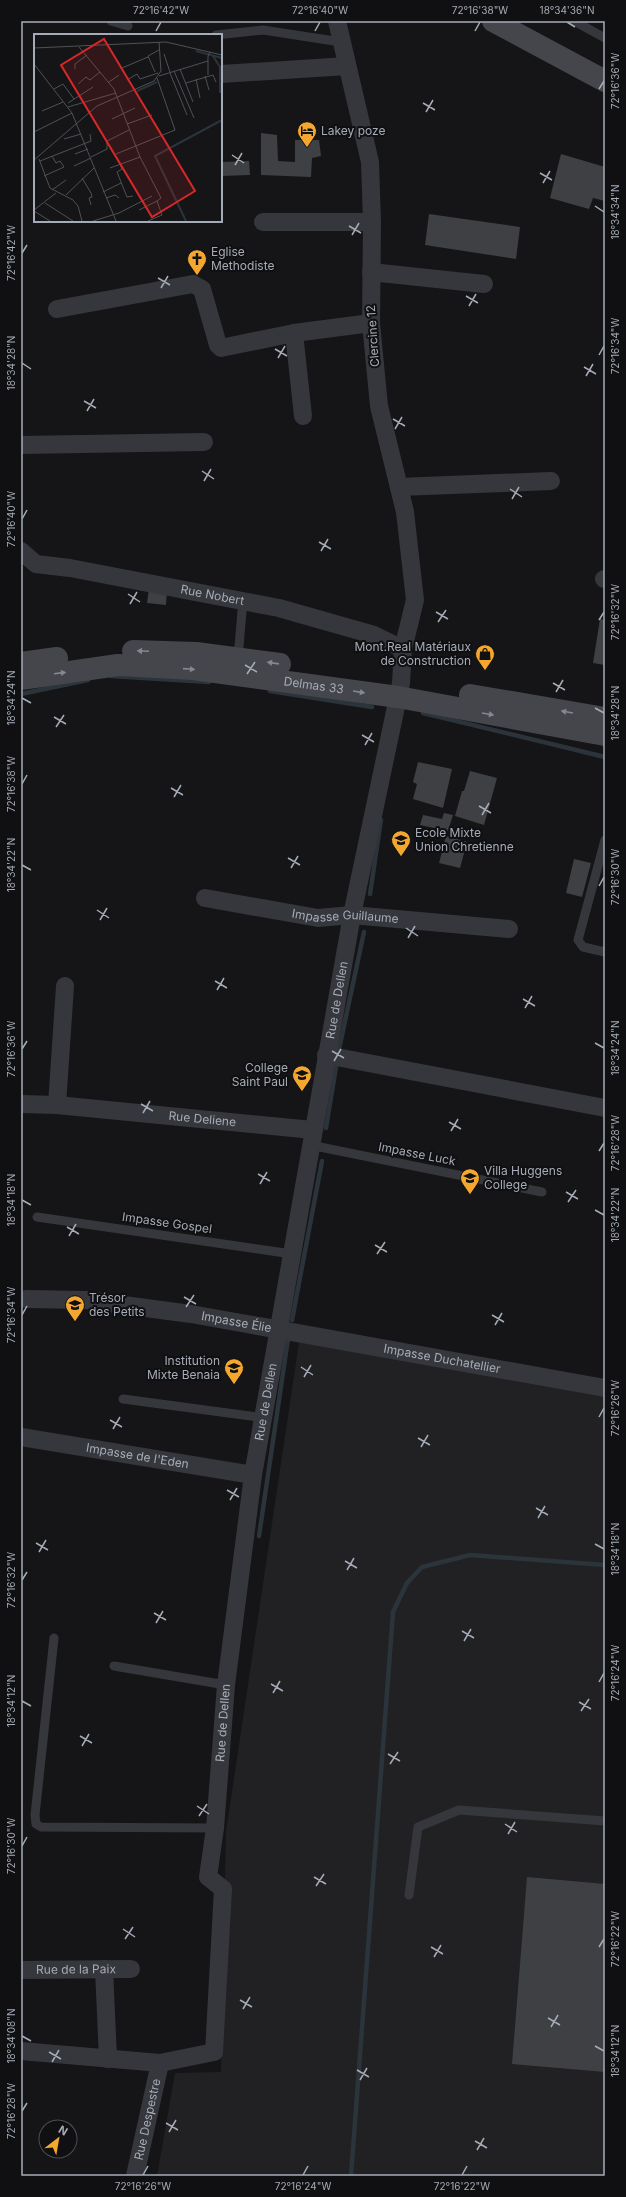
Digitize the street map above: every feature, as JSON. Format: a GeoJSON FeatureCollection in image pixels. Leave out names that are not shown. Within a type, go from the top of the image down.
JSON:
{"type":"FeatureCollection","features":[{"type":"Feature","properties":{"kind":"main road"},"geometry":{"type":"LineString","coordinates":[[493,21],[605,81]]}},
{"type":"Feature","properties":{"kind":"main road","name":"Delmas 33"},"geometry":{"type":"LineString","coordinates":[[21,663],[120,651],[196,653],[238,659],[400,690],[605,735]]}},
{"type":"Feature","properties":{"kind":"main road","name":"Delmas 33"},"geometry":{"type":"LineString","coordinates":[[21,678],[118,665],[193,669],[400,690],[605,718]]}},
{"type":"Feature","properties":{"kind":"street","name":"Clercine 12"},"geometry":{"type":"LineString","coordinates":[[337,21],[370,162],[372,222],[371,323],[379,406],[405,512],[415,600],[403,649],[400,690]]}},
{"type":"Feature","properties":{"kind":"street"},"geometry":{"type":"LineString","coordinates":[[222,74],[347,66]]}},
{"type":"Feature","properties":{"kind":"street"},"geometry":{"type":"LineString","coordinates":[[263,222],[372,222]]}},
{"type":"Feature","properties":{"kind":"street"},"geometry":{"type":"LineString","coordinates":[[371,272],[484,284]]}},
{"type":"Feature","properties":{"kind":"street"},"geometry":{"type":"LineString","coordinates":[[57,309],[197,285],[202,288],[218,345],[221,348],[294,333],[371,323]]}},
{"type":"Feature","properties":{"kind":"street"},"geometry":{"type":"LineString","coordinates":[[294,333],[303,416]]}},
{"type":"Feature","properties":{"kind":"street"},"geometry":{"type":"LineString","coordinates":[[21,445],[204,442]]}},
{"type":"Feature","properties":{"kind":"street"},"geometry":{"type":"LineString","coordinates":[[399,487],[551,481]]}},
{"type":"Feature","properties":{"kind":"street","name":"Rue Nobert"},"geometry":{"type":"LineString","coordinates":[[21,551],[36,564],[70,568],[279,608],[374,635],[403,649]]}},
{"type":"Feature","properties":{"kind":"street","name":"Rue de Dellen"},"geometry":{"type":"LineString","coordinates":[[160,2063],[214,2052],[223,1889],[208,1877],[215,1828],[226,1685],[253,1475],[265,1418],[311,1137],[352,915],[400,690]]}},
{"type":"Feature","properties":{"kind":"street","name":"Impasse Guillaume"},"geometry":{"type":"LineString","coordinates":[[205,898],[318,918],[352,915],[509,929]]}},
{"type":"Feature","properties":{"kind":"street"},"geometry":{"type":"LineString","coordinates":[[57,1105],[65,986]]}},
{"type":"Feature","properties":{"kind":"street"},"geometry":{"type":"LineString","coordinates":[[326,1056],[605,1108]]}},
{"type":"Feature","properties":{"kind":"street","name":"Rue Deliene"},"geometry":{"type":"LineString","coordinates":[[21,1104],[57,1105],[311,1137]]}},
{"type":"Feature","properties":{"kind":"street","name":"Impasse Élie"},"geometry":{"type":"LineString","coordinates":[[26,1299],[86,1300],[280,1330]]}},
{"type":"Feature","properties":{"kind":"street","name":"Impasse Duchatellier"},"geometry":{"type":"LineString","coordinates":[[280,1330],[605,1388]]}},
{"type":"Feature","properties":{"kind":"street","name":"Impasse de l'Eden"},"geometry":{"type":"LineString","coordinates":[[21,1437],[253,1475]]}},
{"type":"Feature","properties":{"kind":"street"},"geometry":{"type":"LineString","coordinates":[[104,1969],[108,2059]]}},
{"type":"Feature","properties":{"kind":"street","name":"Rue de la Paix"},"geometry":{"type":"LineString","coordinates":[[21,1970],[131,1969]]}},
{"type":"Feature","properties":{"kind":"street"},"geometry":{"type":"LineString","coordinates":[[21,2051],[160,2063]]}},
{"type":"Feature","properties":{"kind":"street","name":"Rue Despestre"},"geometry":{"type":"LineString","coordinates":[[135,2176],[160,2063]]}},
{"type":"Feature","properties":{"kind":"lane"},"geometry":{"type":"LineString","coordinates":[[112,21],[128,26]]}},
{"type":"Feature","properties":{"kind":"lane"},"geometry":{"type":"LineString","coordinates":[[574,21],[605,38]]}},
{"type":"Feature","properties":{"kind":"lane"},"geometry":{"type":"LineString","coordinates":[[222,34],[263,30],[342,42]]}},
{"type":"Feature","properties":{"kind":"lane"},"geometry":{"type":"LineString","coordinates":[[238,659],[243,600]]}},
{"type":"Feature","properties":{"kind":"lane"},"geometry":{"type":"LineString","coordinates":[[605,840],[578,940],[583,947],[605,952]]}},
{"type":"Feature","properties":{"kind":"lane","name":"Impasse Luck"},"geometry":{"type":"LineString","coordinates":[[311,1137],[542,1192]]}},
{"type":"Feature","properties":{"kind":"lane","name":"Impasse Gospel"},"geometry":{"type":"LineString","coordinates":[[37,1216],[292,1254]]}},
{"type":"Feature","properties":{"kind":"lane"},"geometry":{"type":"LineString","coordinates":[[123,1399],[265,1418]]}},
{"type":"Feature","properties":{"kind":"lane"},"geometry":{"type":"LineString","coordinates":[[54,1638],[35,1814],[36,1824],[41,1827],[215,1828]]}},
{"type":"Feature","properties":{"kind":"lane"},"geometry":{"type":"LineString","coordinates":[[114,1666],[226,1685]]}},
{"type":"Feature","properties":{"kind":"lane"},"geometry":{"type":"LineString","coordinates":[[409,1895],[418,1827],[459,1810],[605,1821]]}},
{"type":"Feature","properties":{"kind":"shaded area"},"geometry":{"type":"Polygon","coordinates":[[[301,1329],[605,1387],[605,2176],[157,2176],[175,2073],[221,2072],[226,1832],[301,1329]]]}},
{"type":"Feature","properties":{"kind":"building","name":"Lakey poze"},"geometry":{"type":"Polygon","coordinates":[[[261,133],[277,135],[278,161],[295,162],[295,140],[319,140],[321,156],[312,158],[311,177],[261,175],[261,133]]]}},
{"type":"Feature","properties":{"kind":"building"},"geometry":{"type":"Polygon","coordinates":[[[561,154],[605,167],[605,201],[593,198],[589,209],[550,198],[561,154]]]}},
{"type":"Feature","properties":{"kind":"building"},"geometry":{"type":"Polygon","coordinates":[[[249,161],[250,175],[222,176],[222,162],[249,161]]]}},
{"type":"Feature","properties":{"kind":"building"},"geometry":{"type":"Polygon","coordinates":[[[429,214],[520,227],[516,259],[425,245],[429,214]]]}},
{"type":"Feature","properties":{"kind":"building"},"geometry":{"type":"Polygon","coordinates":[[[149,588],[167,590],[166,605],[147,603],[149,588]]]}},
{"type":"Feature","properties":{"kind":"building"},"geometry":{"type":"Polygon","coordinates":[[[600,619],[605,620],[605,665],[593,663],[600,619]]]}},
{"type":"Feature","properties":{"kind":"building"},"geometry":{"type":"Polygon","coordinates":[[[418,762],[452,769],[443,808],[413,799],[417,784],[413,782],[418,762]]]}},
{"type":"Feature","properties":{"kind":"building"},"geometry":{"type":"Polygon","coordinates":[[[470,771],[497,778],[484,825],[455,816],[462,791],[464,791],[470,771]]]}},
{"type":"Feature","properties":{"kind":"building"},"geometry":{"type":"Polygon","coordinates":[[[444,813],[453,815],[448,831],[420,825],[423,815],[442,819],[444,813]]]}},
{"type":"Feature","properties":{"kind":"building"},"geometry":{"type":"Polygon","coordinates":[[[446,836],[467,842],[460,868],[439,863],[446,836]]]}},
{"type":"Feature","properties":{"kind":"building"},"geometry":{"type":"Polygon","coordinates":[[[574,859],[591,863],[582,897],[566,893],[574,859]]]}},
{"type":"Feature","properties":{"kind":"building"},"geometry":{"type":"Polygon","coordinates":[[[527,1877],[605,1884],[605,2072],[512,2064],[527,1877]]]}},
{"type":"Feature","properties":{"kind":"waterway"},"geometry":{"type":"LineString","coordinates":[[111,676],[209,682]]}},
{"type":"Feature","properties":{"kind":"waterway"},"geometry":{"type":"LineString","coordinates":[[21,694],[88,680]]}},
{"type":"Feature","properties":{"kind":"waterway"},"geometry":{"type":"LineString","coordinates":[[270,691],[372,707]]}},
{"type":"Feature","properties":{"kind":"waterway"},"geometry":{"type":"LineString","coordinates":[[423,713],[605,757]]}},
{"type":"Feature","properties":{"kind":"waterway"},"geometry":{"type":"LineString","coordinates":[[370,894],[381,820]]}},
{"type":"Feature","properties":{"kind":"waterway"},"geometry":{"type":"LineString","coordinates":[[338,1054],[364,932]]}},
{"type":"Feature","properties":{"kind":"waterway"},"geometry":{"type":"LineString","coordinates":[[326,1128],[337,1061]]}},
{"type":"Feature","properties":{"kind":"waterway"},"geometry":{"type":"LineString","coordinates":[[292,1320],[322,1161]]}},
{"type":"Feature","properties":{"kind":"waterway"},"geometry":{"type":"LineString","coordinates":[[259,1536],[288,1339]]}},
{"type":"Feature","properties":{"kind":"waterway"},"geometry":{"type":"LineString","coordinates":[[351,2176],[393,1612],[407,1583],[422,1567],[470,1555],[605,1565]]}},
{"type":"Feature","properties":{"kind":"place","name":"Lakey poze"},"geometry":{"type":"Point","coordinates":[307,148]}},
{"type":"Feature","properties":{"kind":"place","name":"Eglise Methodiste"},"geometry":{"type":"Point","coordinates":[197,276]}},
{"type":"Feature","properties":{"kind":"place","name":"Mont.Real Matériaux de Construction"},"geometry":{"type":"Point","coordinates":[485,671]}},
{"type":"Feature","properties":{"kind":"place","name":"Ecole Mixte Union Chretienne"},"geometry":{"type":"Point","coordinates":[401,857]}},
{"type":"Feature","properties":{"kind":"place","name":"College Saint Paul"},"geometry":{"type":"Point","coordinates":[302,1092]}},
{"type":"Feature","properties":{"kind":"place","name":"Villa Huggens College"},"geometry":{"type":"Point","coordinates":[470,1195]}},
{"type":"Feature","properties":{"kind":"place","name":"Trésor des Petits"},"geometry":{"type":"Point","coordinates":[75,1322]}},
{"type":"Feature","properties":{"kind":"place","name":"Institution Mixte Benaia"},"geometry":{"type":"Point","coordinates":[234,1385]}}]}
